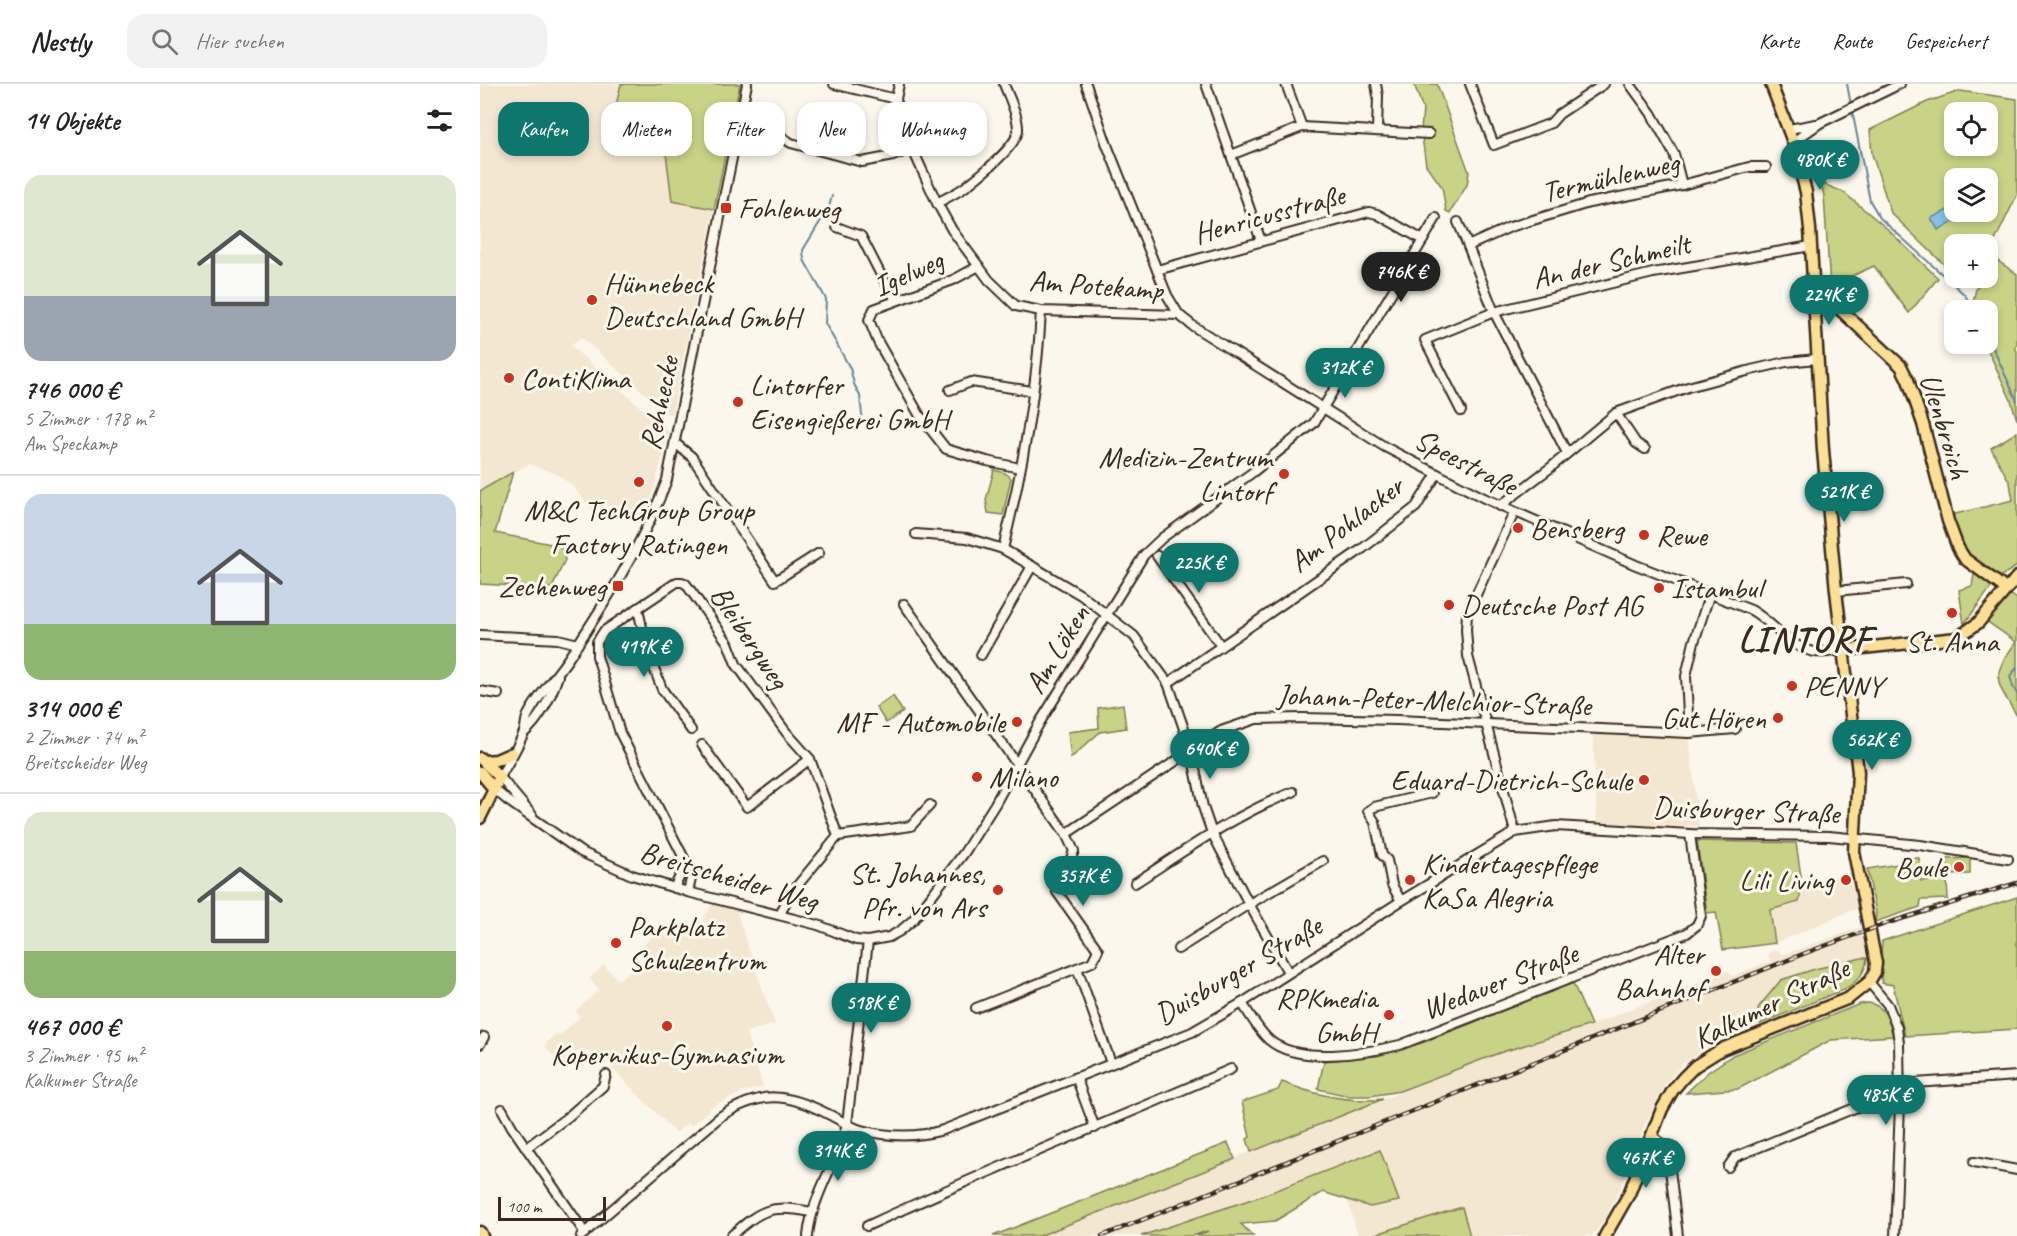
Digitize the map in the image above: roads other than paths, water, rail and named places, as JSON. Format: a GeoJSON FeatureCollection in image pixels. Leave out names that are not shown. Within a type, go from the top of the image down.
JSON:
{"type":"FeatureCollection","features":[{"type":"Feature","properties":{"kind":"main road"},"geometry":{"type":"LineString","coordinates":[[1771,84],[1793,141],[1806,192],[1816,359],[1836,591],[1858,772],[1854,837],[1858,875],[1875,950],[1872,977]]}},
{"type":"Feature","properties":{"kind":"main road","name":"Ulenbroich"},"geometry":{"type":"LineString","coordinates":[[1813,294],[1834,304],[1901,366],[1923,424],[1948,521],[1958,548],[1965,559],[2006,589]]}},
{"type":"Feature","properties":{"kind":"main road"},"geometry":{"type":"LineString","coordinates":[[1844,650],[1957,638],[1978,624],[2017,577]]}},
{"type":"Feature","properties":{"kind":"main road"},"geometry":{"type":"LineString","coordinates":[[481,764],[512,753]]}},
{"type":"Feature","properties":{"kind":"main road","name":"Breitscheider Weg"},"geometry":{"type":"LineString","coordinates":[[481,764],[500,777]]}},
{"type":"Feature","properties":{"kind":"main road","name":"Breitscheider Weg"},"geometry":{"type":"LineString","coordinates":[[481,764],[494,789]]}},
{"type":"Feature","properties":{"kind":"main road","name":"Rehhecke"},"geometry":{"type":"LineString","coordinates":[[480,818],[500,777]]}},
{"type":"Feature","properties":{"kind":"main road","name":"Kalkumer Straße"},"geometry":{"type":"LineString","coordinates":[[1605,1236],[1629,1194],[1662,1109],[1673,1090],[1701,1061],[1722,1049],[1849,998],[1872,977]]}},
{"type":"Feature","properties":{"kind":"street","name":"Rehhecke"},"geometry":{"type":"LineString","coordinates":[[500,777],[524,732],[527,717],[545,688],[560,672],[630,559],[655,511],[667,480],[747,84]]}},
{"type":"Feature","properties":{"kind":"street"},"geometry":{"type":"LineString","coordinates":[[834,84],[896,99]]}},
{"type":"Feature","properties":{"kind":"street","name":"Am Potekamp"},"geometry":{"type":"LineString","coordinates":[[896,102],[899,84]]}},
{"type":"Feature","properties":{"kind":"street"},"geometry":{"type":"LineString","coordinates":[[937,203],[964,188],[1016,140],[1019,131],[1017,120],[1004,84]]}},
{"type":"Feature","properties":{"kind":"street","name":"Speestraße"},"geometry":{"type":"LineString","coordinates":[[1086,84],[1107,145],[1167,295],[1179,315],[1193,326],[1385,447],[1514,513],[1636,565],[1734,602],[1763,617],[1780,634],[1800,647],[1816,652],[1844,650]]}},
{"type":"Feature","properties":{"kind":"street"},"geometry":{"type":"LineString","coordinates":[[1206,84],[1261,241]]}},
{"type":"Feature","properties":{"kind":"street"},"geometry":{"type":"LineString","coordinates":[[1286,84],[1302,127]]}},
{"type":"Feature","properties":{"kind":"street"},"geometry":{"type":"LineString","coordinates":[[1376,84],[1377,130]]}},
{"type":"Feature","properties":{"kind":"street"},"geometry":{"type":"LineString","coordinates":[[1470,84],[1494,145],[1551,123],[1559,114],[1604,84]]}},
{"type":"Feature","properties":{"kind":"street"},"geometry":{"type":"LineString","coordinates":[[1630,84],[1651,113],[1674,154],[1682,185]]}},
{"type":"Feature","properties":{"kind":"street"},"geometry":{"type":"LineString","coordinates":[[1793,141],[1820,123],[1900,84]]}},
{"type":"Feature","properties":{"kind":"street"},"geometry":{"type":"LineString","coordinates":[[1789,129],[1820,123]]}},
{"type":"Feature","properties":{"kind":"street"},"geometry":{"type":"LineString","coordinates":[[1231,154],[1302,127],[1429,134]]}},
{"type":"Feature","properties":{"kind":"street"},"geometry":{"type":"LineString","coordinates":[[785,139],[791,143],[862,162],[893,156]]}},
{"type":"Feature","properties":{"kind":"street","name":"Am Potekamp"},"geometry":{"type":"LineString","coordinates":[[914,156],[952,230],[989,280],[1016,306],[1041,311],[1179,315]]}},
{"type":"Feature","properties":{"kind":"street","name":"Termühlenweg"},"geometry":{"type":"LineString","coordinates":[[1468,246],[1510,227],[1557,212],[1612,198],[1682,185],[1749,167],[1766,167]]}},
{"type":"Feature","properties":{"kind":"street","name":"Henricusstraße"},"geometry":{"type":"LineString","coordinates":[[1157,270],[1369,212],[1377,214],[1423,240]]}},
{"type":"Feature","properties":{"kind":"street","name":"Am Löken"},"geometry":{"type":"LineString","coordinates":[[868,941],[889,937],[913,921],[964,853],[1018,765],[1040,722],[1106,614],[1150,548],[1314,423],[1436,218]]}},
{"type":"Feature","properties":{"kind":"street"},"geometry":{"type":"LineString","coordinates":[[1458,222],[1494,312],[1567,453]]}},
{"type":"Feature","properties":{"kind":"street"},"geometry":{"type":"LineString","coordinates":[[837,227],[861,236],[896,300]]}},
{"type":"Feature","properties":{"kind":"street","name":"An der Schmeilt"},"geometry":{"type":"LineString","coordinates":[[1461,411],[1425,340],[1494,312],[1653,273],[1811,246]]}},
{"type":"Feature","properties":{"kind":"street","name":"Igelweg"},"geometry":{"type":"LineString","coordinates":[[979,266],[953,280],[874,309],[869,320],[878,342],[920,416],[946,448],[987,461],[1020,468]]}},
{"type":"Feature","properties":{"kind":"street"},"geometry":{"type":"LineString","coordinates":[[1003,549],[1030,420],[1041,311]]}},
{"type":"Feature","properties":{"kind":"street"},"geometry":{"type":"LineString","coordinates":[[1500,506],[1616,413],[1688,387],[1786,362],[1816,359]]}},
{"type":"Feature","properties":{"kind":"street"},"geometry":{"type":"LineString","coordinates":[[950,390],[971,382],[1032,391]]}},
{"type":"Feature","properties":{"kind":"street"},"geometry":{"type":"LineString","coordinates":[[1616,413],[1636,443],[1645,449]]}},
{"type":"Feature","properties":{"kind":"street"},"geometry":{"type":"LineString","coordinates":[[675,443],[692,457],[776,581],[819,553]]}},
{"type":"Feature","properties":{"kind":"street","name":"Am Pohlacker"},"geometry":{"type":"LineString","coordinates":[[1168,683],[1362,549],[1416,507],[1437,474]]}},
{"type":"Feature","properties":{"kind":"street"},"geometry":{"type":"LineString","coordinates":[[1514,513],[1467,614],[1466,629],[1468,656],[1515,832]]}},
{"type":"Feature","properties":{"kind":"street"},"geometry":{"type":"LineString","coordinates":[[916,534],[967,538],[1003,549],[1081,595],[1134,636],[1168,683],[1191,749],[1199,789],[1212,833],[1288,972]]}},
{"type":"Feature","properties":{"kind":"street"},"geometry":{"type":"LineString","coordinates":[[1157,556],[1221,646]]}},
{"type":"Feature","properties":{"kind":"street"},"geometry":{"type":"LineString","coordinates":[[981,655],[1032,566]]}},
{"type":"Feature","properties":{"kind":"street","name":"Bleibergweg"},"geometry":{"type":"LineString","coordinates":[[688,892],[691,879],[689,868],[620,733],[597,656],[600,636],[610,626],[677,582],[686,584],[728,643],[736,664],[786,732],[810,759],[838,836]]}},
{"type":"Feature","properties":{"kind":"street"},"geometry":{"type":"LineString","coordinates":[[1836,591],[1906,584]]}},
{"type":"Feature","properties":{"kind":"street"},"geometry":{"type":"LineString","coordinates":[[1689,733],[1686,676],[1710,593]]}},
{"type":"Feature","properties":{"kind":"street"},"geometry":{"type":"LineString","coordinates":[[904,604],[1066,834],[1074,851],[1057,892],[1098,950],[1092,962],[976,1008]]}},
{"type":"Feature","properties":{"kind":"street"},"geometry":{"type":"LineString","coordinates":[[638,609],[646,650],[662,689],[691,730]]}},
{"type":"Feature","properties":{"kind":"street"},"geometry":{"type":"LineString","coordinates":[[480,635],[556,639],[578,644]]}},
{"type":"Feature","properties":{"kind":"street"},"geometry":{"type":"LineString","coordinates":[[480,691],[498,694]]}},
{"type":"Feature","properties":{"kind":"street","name":"Johann-Peter-Melchior-Straße"},"geometry":{"type":"LineString","coordinates":[[1066,834],[1191,749],[1221,731],[1256,719],[1303,718],[1689,733],[1735,729]]}},
{"type":"Feature","properties":{"kind":"street"},"geometry":{"type":"LineString","coordinates":[[702,745],[747,807],[810,759]]}},
{"type":"Feature","properties":{"kind":"street","name":"Breitscheider Weg"},"geometry":{"type":"LineString","coordinates":[[500,777],[537,821]]}},
{"type":"Feature","properties":{"kind":"street","name":"Breitscheider Weg"},"geometry":{"type":"LineString","coordinates":[[494,789],[564,841],[597,860],[632,875],[688,892],[818,925],[856,940],[868,941]]}},
{"type":"Feature","properties":{"kind":"street"},"geometry":{"type":"LineString","coordinates":[[1135,883],[1212,833],[1268,801],[1293,792]]}},
{"type":"Feature","properties":{"kind":"street"},"geometry":{"type":"LineString","coordinates":[[1401,901],[1392,885],[1387,860],[1382,855],[1375,822],[1368,811],[1374,807],[1432,793]]}},
{"type":"Feature","properties":{"kind":"street"},"geometry":{"type":"LineString","coordinates":[[780,915],[788,897],[838,836],[911,826],[930,805]]}},
{"type":"Feature","properties":{"kind":"street","name":"Duisburger Straße"},"geometry":{"type":"LineString","coordinates":[[583,1234],[721,1116],[746,1101],[788,1097],[805,1102],[860,1130],[903,1136],[929,1134],[1192,1032],[1515,832],[1556,826],[1690,834],[1854,837],[1873,842],[1920,845],[2008,858]]}},
{"type":"Feature","properties":{"kind":"street","name":"Wedauer Straße"},"geometry":{"type":"LineString","coordinates":[[1242,1003],[1270,1041],[1283,1048],[1316,1055],[1342,1055],[1370,1052],[1400,1045],[1687,933],[1697,925],[1701,916],[1690,834]]}},
{"type":"Feature","properties":{"kind":"street"},"geometry":{"type":"LineString","coordinates":[[674,888],[680,876],[682,857]]}},
{"type":"Feature","properties":{"kind":"street"},"geometry":{"type":"LineString","coordinates":[[1178,949],[1323,861]]}},
{"type":"Feature","properties":{"kind":"street"},"geometry":{"type":"LineString","coordinates":[[808,1236],[811,1212],[843,1141],[847,1124],[868,941]]}},
{"type":"Feature","properties":{"kind":"street"},"geometry":{"type":"LineString","coordinates":[[1077,968],[1112,1063]]}},
{"type":"Feature","properties":{"kind":"street"},"geometry":{"type":"LineString","coordinates":[[1872,977],[1893,1015],[1899,1042],[1900,1104],[1895,1236]]}},
{"type":"Feature","properties":{"kind":"street"},"geometry":{"type":"LineString","coordinates":[[867,1226],[1012,1161],[1231,1070]]}},
{"type":"Feature","properties":{"kind":"street"},"geometry":{"type":"LineString","coordinates":[[526,1148],[569,1116],[603,1086],[606,1075]]}},
{"type":"Feature","properties":{"kind":"street"},"geometry":{"type":"LineString","coordinates":[[1900,1083],[2017,1076]]}},
{"type":"Feature","properties":{"kind":"street"},"geometry":{"type":"LineString","coordinates":[[1076,1077],[1095,1128]]}},
{"type":"Feature","properties":{"kind":"street"},"geometry":{"type":"LineString","coordinates":[[1728,1167],[1735,1157],[1857,1107],[1900,1104]]}},
{"type":"Feature","properties":{"kind":"street"},"geometry":{"type":"LineString","coordinates":[[502,1109],[583,1234]]}},
{"type":"Feature","properties":{"kind":"street"},"geometry":{"type":"LineString","coordinates":[[1652,1136],[1664,1144],[1668,1153],[1678,1236]]}},
{"type":"Feature","properties":{"kind":"street"},"geometry":{"type":"LineString","coordinates":[[1974,1162],[2017,1170]]}},
{"type":"Feature","properties":{"kind":"street"},"geometry":{"type":"LineString","coordinates":[[731,1236],[750,1219],[772,1208],[790,1208],[811,1212]]}},
{"type":"Feature","properties":{"kind":"water"},"geometry":{"type":"Polygon","coordinates":[[[1944,212],[1944,222],[1954,222],[1938,230],[1931,218],[1944,212]]]}},
{"type":"Feature","properties":{"kind":"waterway"},"geometry":{"type":"LineString","coordinates":[[1847,84],[1851,105]]}},
{"type":"Feature","properties":{"kind":"waterway"},"geometry":{"type":"LineString","coordinates":[[1852,110],[1870,201],[1880,218],[1968,300]]}},
{"type":"Feature","properties":{"kind":"waterway"},"geometry":{"type":"LineString","coordinates":[[832,196],[829,207],[803,250],[804,260],[826,299],[825,323],[850,368],[860,396],[862,415]]}},
{"type":"Feature","properties":{"kind":"waterway"},"geometry":{"type":"LineString","coordinates":[[1996,354],[2017,401]]}},
{"type":"Feature","properties":{"kind":"waterway"},"geometry":{"type":"LineString","coordinates":[[2017,668],[2010,676],[2017,694]]}},
{"type":"Feature","properties":{"kind":"railway"},"geometry":{"type":"LineString","coordinates":[[1102,1236],[1808,952],[1888,923],[2017,883]]}},
{"type":"Feature","properties":{"kind":"place","name":"Fohlenweg"},"geometry":{"type":"Point","coordinates":[726,208]}},
{"type":"Feature","properties":{"kind":"place","name":"Hünnebeck Deutschland GmbH"},"geometry":{"type":"Point","coordinates":[592,300]}},
{"type":"Feature","properties":{"kind":"place","name":"ContiKlima"},"geometry":{"type":"Point","coordinates":[509,378]}},
{"type":"Feature","properties":{"kind":"place","name":"Lintorfer Eisengießerei GmbH"},"geometry":{"type":"Point","coordinates":[738,402]}},
{"type":"Feature","properties":{"kind":"place","name":"Medizin-Zentrum Lintorf"},"geometry":{"type":"Point","coordinates":[1284,474]}},
{"type":"Feature","properties":{"kind":"place","name":"M&C TechGroup Group Factory Ratingen"},"geometry":{"type":"Point","coordinates":[639,482]}},
{"type":"Feature","properties":{"kind":"place","name":"Bensberg"},"geometry":{"type":"Point","coordinates":[1518,528]}},
{"type":"Feature","properties":{"kind":"place","name":"Rewe"},"geometry":{"type":"Point","coordinates":[1644,535]}},
{"type":"Feature","properties":{"kind":"place","name":"Zechenweg"},"geometry":{"type":"Point","coordinates":[618,586]}},
{"type":"Feature","properties":{"kind":"place","name":"Istambul"},"geometry":{"type":"Point","coordinates":[1659,588]}},
{"type":"Feature","properties":{"kind":"place","name":"Deutsche Post AG"},"geometry":{"type":"Point","coordinates":[1449,605]}},
{"type":"Feature","properties":{"kind":"place","name":"St. Anna"},"geometry":{"type":"Point","coordinates":[1952,613]}},
{"type":"Feature","properties":{"kind":"place","name":"PENNY"},"geometry":{"type":"Point","coordinates":[1792,686]}},
{"type":"Feature","properties":{"kind":"place","name":"Gut Hören"},"geometry":{"type":"Point","coordinates":[1778,718]}},
{"type":"Feature","properties":{"kind":"place","name":"MF - Automobile"},"geometry":{"type":"Point","coordinates":[1017,722]}},
{"type":"Feature","properties":{"kind":"place","name":"Milano"},"geometry":{"type":"Point","coordinates":[977,777]}},
{"type":"Feature","properties":{"kind":"place","name":"Eduard-Dietrich-Schule"},"geometry":{"type":"Point","coordinates":[1644,780]}},
{"type":"Feature","properties":{"kind":"place","name":"Boule"},"geometry":{"type":"Point","coordinates":[1959,867]}},
{"type":"Feature","properties":{"kind":"place","name":"Kindertagespflege KaSa Alegria"},"geometry":{"type":"Point","coordinates":[1410,880]}},
{"type":"Feature","properties":{"kind":"place","name":"Lili Living"},"geometry":{"type":"Point","coordinates":[1846,880]}},
{"type":"Feature","properties":{"kind":"place","name":"St. Johannes, Pfr. von Ars"},"geometry":{"type":"Point","coordinates":[998,890]}},
{"type":"Feature","properties":{"kind":"place","name":"Parkplatz Schulzentrum"},"geometry":{"type":"Point","coordinates":[616,943]}},
{"type":"Feature","properties":{"kind":"place","name":"Alter Bahnhof"},"geometry":{"type":"Point","coordinates":[1716,971]}},
{"type":"Feature","properties":{"kind":"place","name":"RPKmedia GmbH"},"geometry":{"type":"Point","coordinates":[1389,1015]}},
{"type":"Feature","properties":{"kind":"place","name":"Kopernikus-Gymnasium"},"geometry":{"type":"Point","coordinates":[667,1026]}},
{"type":"Feature","properties":{"kind":"district","name":"LINTORF"},"geometry":{"type":"Point","coordinates":[1805,638]}}]}
